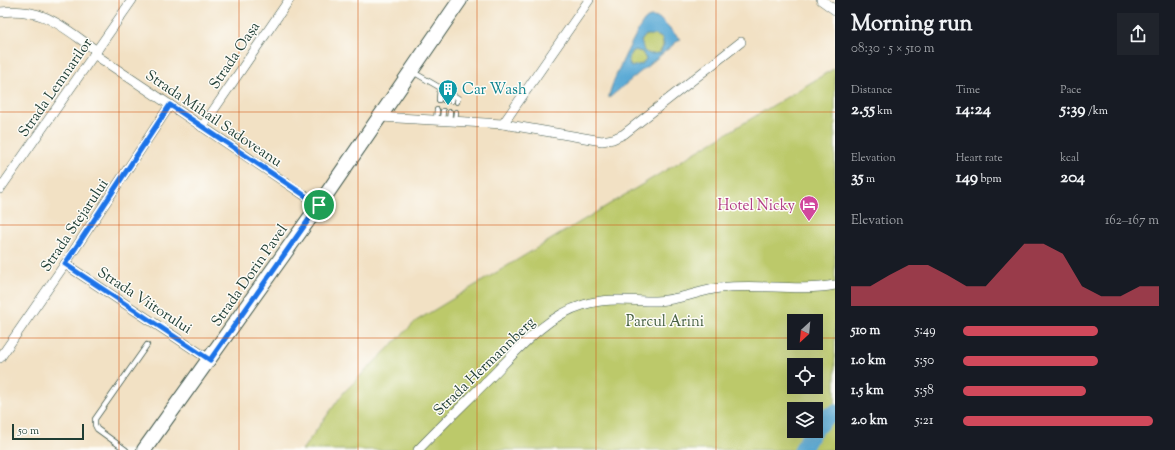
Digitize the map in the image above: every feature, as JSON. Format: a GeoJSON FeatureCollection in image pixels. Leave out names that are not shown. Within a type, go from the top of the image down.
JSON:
{"type":"FeatureCollection","features":[{"type":"Feature","properties":{"kind":"main road","name":"Strada Dorin Pavel"},"geometry":{"type":"LineString","coordinates":[[144,450],[210,360],[319,205],[460,0]]}},
{"type":"Feature","properties":{"kind":"street","name":"Strada Lemnarilor"},"geometry":{"type":"LineString","coordinates":[[0,189],[132,0]]}},
{"type":"Feature","properties":{"kind":"street","name":"Strada Oașa"},"geometry":{"type":"LineString","coordinates":[[202,127],[289,0]]}},
{"type":"Feature","properties":{"kind":"street"},"geometry":{"type":"LineString","coordinates":[[503,124],[589,0]]}},
{"type":"Feature","properties":{"kind":"street"},"geometry":{"type":"LineString","coordinates":[[821,0],[835,10]]}},
{"type":"Feature","properties":{"kind":"street"},"geometry":{"type":"LineString","coordinates":[[0,12],[26,11],[46,16],[96,52]]}},
{"type":"Feature","properties":{"kind":"street"},"geometry":{"type":"LineString","coordinates":[[380,117],[447,117],[503,124],[602,141],[613,139],[624,134],[741,42]]}},
{"type":"Feature","properties":{"kind":"street","name":"Strada Mihail Sadoveanu"},"geometry":{"type":"LineString","coordinates":[[96,52],[202,127],[319,205]]}},
{"type":"Feature","properties":{"kind":"street","name":"Strada Stejarului"},"geometry":{"type":"LineString","coordinates":[[0,358],[65,264],[170,105]]}},
{"type":"Feature","properties":{"kind":"street","name":"Strada Viitorului"},"geometry":{"type":"LineString","coordinates":[[65,264],[210,360]]}},
{"type":"Feature","properties":{"kind":"street","name":"Strada Hermannberg"},"geometry":{"type":"LineString","coordinates":[[418,450],[534,334],[564,313],[581,305],[605,299],[662,300],[720,288],[748,286],[804,288],[835,285]]}},
{"type":"Feature","properties":{"kind":"lane"},"geometry":{"type":"LineString","coordinates":[[411,71],[458,98],[457,102]]}},
{"type":"Feature","properties":{"kind":"lane"},"geometry":{"type":"LineString","coordinates":[[438,100],[440,87]]}},
{"type":"Feature","properties":{"kind":"lane"},"geometry":{"type":"LineString","coordinates":[[444,100],[445,90]]}},
{"type":"Feature","properties":{"kind":"lane"},"geometry":{"type":"LineString","coordinates":[[451,101],[452,95]]}},
{"type":"Feature","properties":{"kind":"lane"},"geometry":{"type":"LineString","coordinates":[[437,110],[447,117]]}},
{"type":"Feature","properties":{"kind":"lane"},"geometry":{"type":"LineString","coordinates":[[126,450],[97,429],[95,419],[147,345]]}},
{"type":"Feature","properties":{"kind":"green space"},"geometry":{"type":"Polygon","coordinates":[[[652,33],[660,36],[663,44],[660,52],[652,55],[644,52],[641,44],[644,36],[652,33]]]}},
{"type":"Feature","properties":{"kind":"green space"},"geometry":{"type":"Polygon","coordinates":[[[635,50],[642,52],[646,59],[642,64],[631,67],[628,60],[631,52],[635,50]]]}},
{"type":"Feature","properties":{"kind":"green space","name":"Parcul Arini"},"geometry":{"type":"Polygon","coordinates":[[[835,68],[835,450],[302,450],[344,392],[416,321],[835,68]]]}},
{"type":"Feature","properties":{"kind":"water"},"geometry":{"type":"Polygon","coordinates":[[[651,17],[659,18],[680,39],[609,98],[613,83],[640,26],[644,21],[651,17]],[[646,35],[641,41],[644,51],[649,54],[660,53],[664,45],[662,38],[656,35],[646,35]],[[635,50],[631,52],[628,60],[631,67],[642,64],[646,59],[642,52],[635,50]]]}},
{"type":"Feature","properties":{"kind":"waterway"},"geometry":{"type":"LineString","coordinates":[[823,420],[826,417],[835,413]]}},
{"type":"Feature","properties":{"kind":"waterway"},"geometry":{"type":"LineString","coordinates":[[802,450],[809,438]]}},
{"type":"Feature","properties":{"kind":"place","name":"Car Wash"},"geometry":{"type":"Point","coordinates":[448,106]}},
{"type":"Feature","properties":{"kind":"place","name":"Hotel Nicky"},"geometry":{"type":"Point","coordinates":[809,222]}},
{"type":"Feature","properties":{"kind":"route"},"geometry":{"type":"LineString","coordinates":[[170,105],[319,205],[210,360],[65,264],[138,156],[170,105]]}}]}
